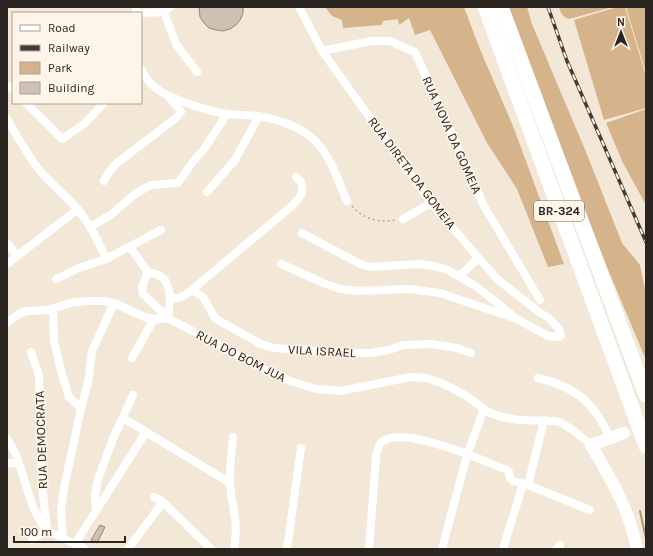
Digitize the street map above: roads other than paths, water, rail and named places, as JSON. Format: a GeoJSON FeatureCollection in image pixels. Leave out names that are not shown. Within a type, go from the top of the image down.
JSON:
{"type":"FeatureCollection","features":[{"type":"Feature","properties":{"kind":"highway","name":"BR-324"},"geometry":{"type":"LineString","coordinates":[[485,7],[646,446]]}},
{"type":"Feature","properties":{"kind":"highway","name":"BR-324"},"geometry":{"type":"LineString","coordinates":[[501,7],[646,395]]}},
{"type":"Feature","properties":{"kind":"street","name":"RUA DIRETA DA GOMEIA"},"geometry":{"type":"LineString","coordinates":[[298,7],[322,51],[431,203],[497,279],[550,319],[559,329],[561,335],[560,337],[553,337],[542,333],[517,319]]}},
{"type":"Feature","properties":{"kind":"street"},"geometry":{"type":"LineString","coordinates":[[142,13],[167,10],[176,44],[197,72]]}},
{"type":"Feature","properties":{"kind":"street","name":"RUA NOVA DA GOMEIA"},"geometry":{"type":"LineString","coordinates":[[322,51],[371,41],[390,41],[414,52],[484,206],[540,300]]}},
{"type":"Feature","properties":{"kind":"street"},"geometry":{"type":"LineString","coordinates":[[142,71],[148,80],[157,89],[167,95],[227,114],[259,116],[276,120],[308,135],[323,150],[347,202]]}},
{"type":"Feature","properties":{"kind":"street"},"geometry":{"type":"LineString","coordinates":[[104,181],[109,172],[117,163],[176,118],[180,113],[181,111],[167,95]]}},
{"type":"Feature","properties":{"kind":"street"},"geometry":{"type":"LineString","coordinates":[[27,104],[62,138],[84,124],[103,104]]}},
{"type":"Feature","properties":{"kind":"street"},"geometry":{"type":"LineString","coordinates":[[90,227],[112,214],[135,194],[151,186],[178,183],[204,149],[227,114]]}},
{"type":"Feature","properties":{"kind":"street"},"geometry":{"type":"LineString","coordinates":[[207,192],[235,160],[259,116]]}},
{"type":"Feature","properties":{"kind":"street"},"geometry":{"type":"LineString","coordinates":[[7,119],[24,147],[42,172],[78,209],[96,237],[106,259]]}},
{"type":"Feature","properties":{"kind":"street"},"geometry":{"type":"LineString","coordinates":[[170,298],[182,296],[192,290],[265,230],[299,198],[302,187],[301,182],[296,176]]}},
{"type":"Feature","properties":{"kind":"street"},"geometry":{"type":"LineString","coordinates":[[403,219],[431,203]]}},
{"type":"Feature","properties":{"kind":"street"},"geometry":{"type":"LineString","coordinates":[[7,264],[78,209]]}},
{"type":"Feature","properties":{"kind":"street"},"geometry":{"type":"LineString","coordinates":[[56,279],[79,268],[106,259],[161,230]]}},
{"type":"Feature","properties":{"kind":"street"},"geometry":{"type":"LineString","coordinates":[[302,233],[360,264],[371,267],[418,264],[448,270],[477,287],[517,319]]}},
{"type":"Feature","properties":{"kind":"street"},"geometry":{"type":"LineString","coordinates":[[7,243],[17,256]]}},
{"type":"Feature","properties":{"kind":"street"},"geometry":{"type":"LineString","coordinates":[[7,323],[19,314],[26,311],[53,309],[70,303],[86,300],[114,303],[147,318],[168,318],[170,298],[168,287],[164,279],[159,275],[148,272],[130,247]]}},
{"type":"Feature","properties":{"kind":"street"},"geometry":{"type":"LineString","coordinates":[[460,276],[476,260]]}},
{"type":"Feature","properties":{"kind":"street"},"geometry":{"type":"LineString","coordinates":[[281,264],[340,289],[357,291],[409,289],[440,293],[517,319]]}},
{"type":"Feature","properties":{"kind":"street","name":"RUA DO BOM JUA"},"geometry":{"type":"LineString","coordinates":[[148,272],[142,288],[143,294],[168,318],[262,369],[290,381],[316,389],[340,391],[411,377],[426,378],[442,383],[465,395],[494,415],[510,419],[555,421],[568,426],[591,445],[620,497],[630,520],[637,549]]}},
{"type":"Feature","properties":{"kind":"street","name":"VILA ISRAEL"},"geometry":{"type":"LineString","coordinates":[[192,290],[203,297],[216,319],[261,344],[274,348],[346,353],[371,353],[389,350],[403,345],[432,344],[456,348],[471,353]]}},
{"type":"Feature","properties":{"kind":"street"},"geometry":{"type":"LineString","coordinates":[[63,538],[62,510],[64,488],[81,408],[88,383],[92,351],[114,303]]}},
{"type":"Feature","properties":{"kind":"street"},"geometry":{"type":"LineString","coordinates":[[53,309],[54,341],[62,375],[69,397],[81,408]]}},
{"type":"Feature","properties":{"kind":"street"},"geometry":{"type":"LineString","coordinates":[[132,358],[154,319]]}},
{"type":"Feature","properties":{"kind":"street","name":"RUA DEMOCRATA"},"geometry":{"type":"LineString","coordinates":[[31,352],[39,375],[42,486],[47,529]]}},
{"type":"Feature","properties":{"kind":"street"},"geometry":{"type":"LineString","coordinates":[[538,378],[564,385],[576,392],[597,414],[610,438]]}},
{"type":"Feature","properties":{"kind":"street"},"geometry":{"type":"LineString","coordinates":[[96,512],[94,495],[98,479],[133,395]]}},
{"type":"Feature","properties":{"kind":"street"},"geometry":{"type":"LineString","coordinates":[[442,549],[466,454],[484,409]]}},
{"type":"Feature","properties":{"kind":"street"},"geometry":{"type":"LineString","coordinates":[[123,418],[230,483]]}},
{"type":"Feature","properties":{"kind":"street"},"geometry":{"type":"LineString","coordinates":[[502,549],[526,484],[544,420]]}},
{"type":"Feature","properties":{"kind":"street"},"geometry":{"type":"LineString","coordinates":[[76,544],[146,432]]}},
{"type":"Feature","properties":{"kind":"street"},"geometry":{"type":"LineString","coordinates":[[591,445],[624,433]]}},
{"type":"Feature","properties":{"kind":"street"},"geometry":{"type":"LineString","coordinates":[[233,437],[230,483],[236,528],[234,549]]}},
{"type":"Feature","properties":{"kind":"street"},"geometry":{"type":"LineString","coordinates":[[369,549],[376,457],[378,447],[382,442],[389,438],[405,437],[417,439],[466,454],[507,470],[513,481],[526,484],[590,510]]}},
{"type":"Feature","properties":{"kind":"street"},"geometry":{"type":"LineString","coordinates":[[7,439],[19,464],[38,516],[47,529],[85,549]]}},
{"type":"Feature","properties":{"kind":"street"},"geometry":{"type":"LineString","coordinates":[[287,549],[301,448]]}},
{"type":"Feature","properties":{"kind":"street"},"geometry":{"type":"LineString","coordinates":[[7,463],[19,464]]}},
{"type":"Feature","properties":{"kind":"street"},"geometry":{"type":"LineString","coordinates":[[154,497],[163,502],[211,549]]}},
{"type":"Feature","properties":{"kind":"street"},"geometry":{"type":"LineString","coordinates":[[128,549],[163,502]]}},
{"type":"Feature","properties":{"kind":"street"},"geometry":{"type":"LineString","coordinates":[[32,540],[47,529]]}},
{"type":"Feature","properties":{"kind":"waterway"},"geometry":{"type":"LineString","coordinates":[[640,511],[646,539]]}},
{"type":"Feature","properties":{"kind":"railway"},"geometry":{"type":"LineString","coordinates":[[548,7],[567,61],[646,242]]}}]}
